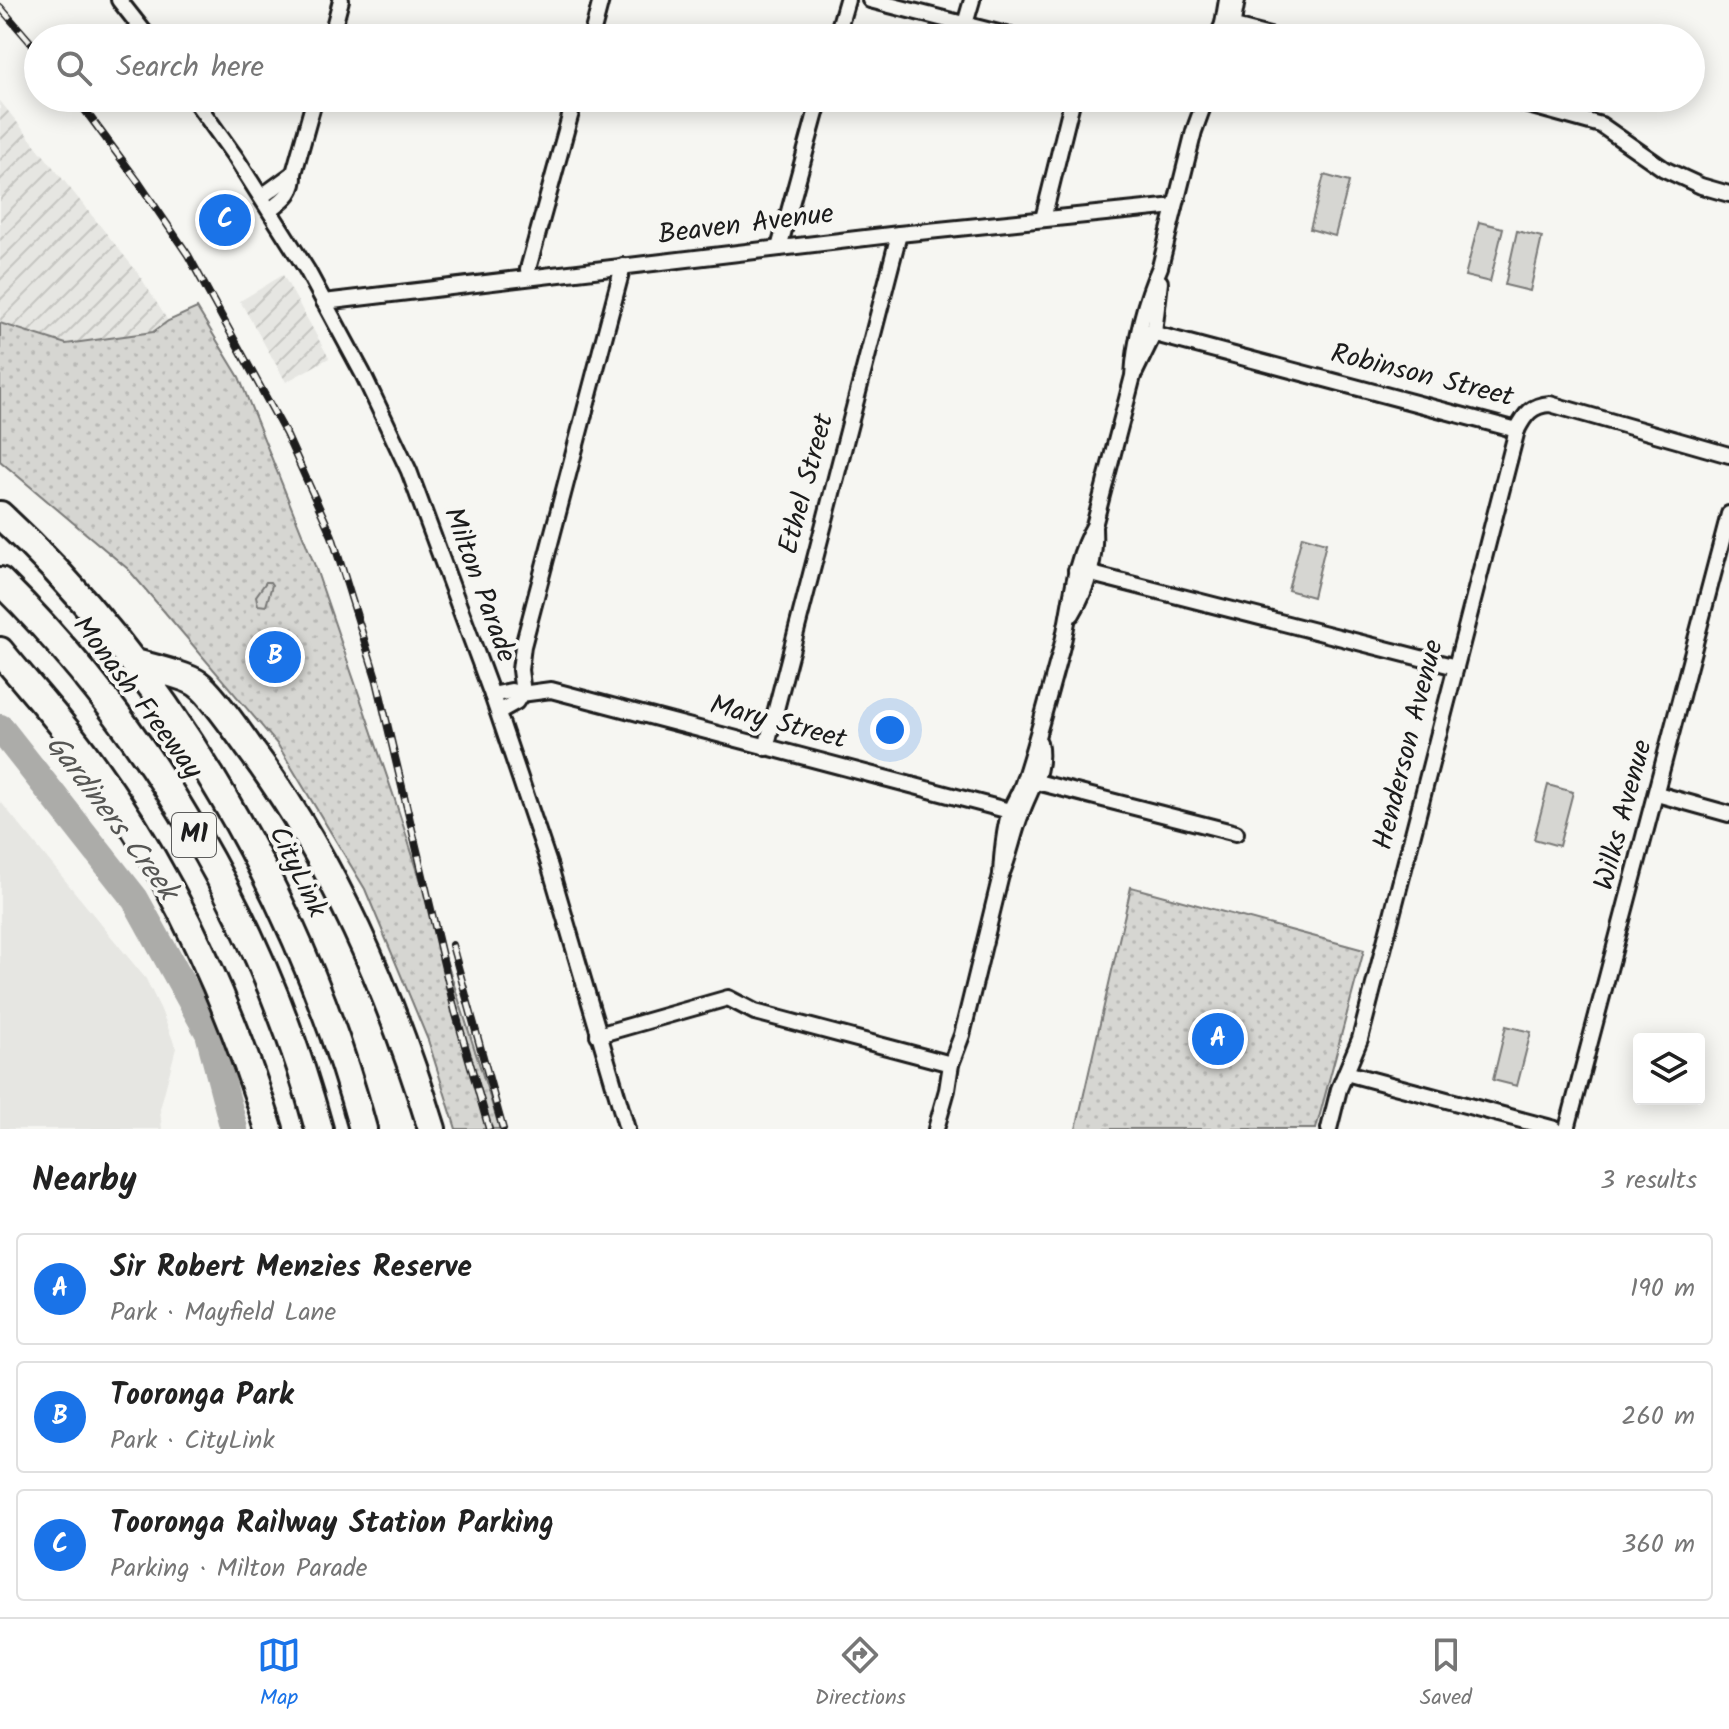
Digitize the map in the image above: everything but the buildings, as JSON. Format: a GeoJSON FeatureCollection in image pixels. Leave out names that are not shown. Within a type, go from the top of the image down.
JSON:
{"type":"FeatureCollection","features":[{"type":"Feature","properties":{"kind":"highway","name":"Monash Freeway"},"geometry":{"type":"LineString","coordinates":[[0,515],[75,590],[135,663]]}},
{"type":"Feature","properties":{"kind":"highway","name":"Monash Freeway"},"geometry":{"type":"LineString","coordinates":[[0,581],[96,689],[133,738],[179,809],[235,907],[257,956],[301,1069],[319,1129]]}},
{"type":"Feature","properties":{"kind":"highway"},"geometry":{"type":"LineString","coordinates":[[0,651],[90,761],[165,881],[222,995],[269,1129]]}},
{"type":"Feature","properties":{"kind":"highway","name":"CityLink"},"geometry":{"type":"LineString","coordinates":[[135,663],[212,780],[274,894],[319,998],[363,1129]]}},
{"type":"Feature","properties":{"kind":"highway"},"geometry":{"type":"LineString","coordinates":[[135,663],[198,683],[264,767],[292,810],[366,947],[410,1057],[432,1129]]}},
{"type":"Feature","properties":{"kind":"street"},"geometry":{"type":"LineString","coordinates":[[119,0],[138,24]]}},
{"type":"Feature","properties":{"kind":"street"},"geometry":{"type":"LineString","coordinates":[[335,24],[341,0]]}},
{"type":"Feature","properties":{"kind":"street"},"geometry":{"type":"LineString","coordinates":[[595,24],[601,0]]}},
{"type":"Feature","properties":{"kind":"street"},"geometry":{"type":"LineString","coordinates":[[840,24],[847,0]]}},
{"type":"Feature","properties":{"kind":"street"},"geometry":{"type":"LineString","coordinates":[[870,0],[965,24],[972,0]]}},
{"type":"Feature","properties":{"kind":"street"},"geometry":{"type":"LineString","coordinates":[[1226,24],[1227,0]]}},
{"type":"Feature","properties":{"kind":"street"},"geometry":{"type":"LineString","coordinates":[[1229,24],[1237,0]]}},
{"type":"Feature","properties":{"kind":"street","name":"Milton Parade"},"geometry":{"type":"LineString","coordinates":[[203,112],[266,204],[324,302],[363,374],[409,471],[492,695],[550,867],[627,1129]]}},
{"type":"Feature","properties":{"kind":"street"},"geometry":{"type":"LineString","coordinates":[[266,204],[292,191],[295,185],[294,173],[311,112]]}},
{"type":"Feature","properties":{"kind":"street"},"geometry":{"type":"LineString","coordinates":[[529,277],[528,269],[571,112]]}},
{"type":"Feature","properties":{"kind":"street"},"geometry":{"type":"LineString","coordinates":[[779,248],[816,112]]}},
{"type":"Feature","properties":{"kind":"street"},"geometry":{"type":"LineString","coordinates":[[1043,219],[1070,112]]}},
{"type":"Feature","properties":{"kind":"street"},"geometry":{"type":"LineString","coordinates":[[1194,131],[1195,112]]}},
{"type":"Feature","properties":{"kind":"street"},"geometry":{"type":"LineString","coordinates":[[938,1122],[947,1063],[962,1035],[1001,875],[1010,853],[1015,813],[1031,780],[1038,736],[1069,617],[1080,601],[1083,572],[1095,542],[1094,526],[1160,285],[1160,267],[1201,112]]}},
{"type":"Feature","properties":{"kind":"street"},"geometry":{"type":"LineString","coordinates":[[1554,112],[1601,125],[1664,169],[1701,186],[1729,194]]}},
{"type":"Feature","properties":{"kind":"street","name":"Beaven Avenue"},"geometry":{"type":"LineString","coordinates":[[324,302],[899,234],[1175,206]]}},
{"type":"Feature","properties":{"kind":"street","name":"Ethel Street"},"geometry":{"type":"LineString","coordinates":[[766,748],[899,234]]}},
{"type":"Feature","properties":{"kind":"street"},"geometry":{"type":"LineString","coordinates":[[498,712],[516,702],[522,694],[520,659],[623,266]]}},
{"type":"Feature","properties":{"kind":"street","name":"Robinson Street"},"geometry":{"type":"LineString","coordinates":[[1147,332],[1517,430],[1529,411],[1550,404],[1729,455]]}},
{"type":"Feature","properties":{"kind":"street","name":"Henderson Avenue"},"geometry":{"type":"LineString","coordinates":[[1329,1129],[1360,1039],[1517,430]]}},
{"type":"Feature","properties":{"kind":"street","name":"Wilks Avenue"},"geometry":{"type":"LineString","coordinates":[[1567,1129],[1724,559],[1729,514]]}},
{"type":"Feature","properties":{"kind":"street"},"geometry":{"type":"LineString","coordinates":[[1083,572],[1456,667]]}},
{"type":"Feature","properties":{"kind":"street","name":"Mary Street"},"geometry":{"type":"LineString","coordinates":[[492,695],[551,690],[1015,813]]}},
{"type":"Feature","properties":{"kind":"street"},"geometry":{"type":"LineString","coordinates":[[1031,780],[1236,833]]}},
{"type":"Feature","properties":{"kind":"street"},"geometry":{"type":"LineString","coordinates":[[1657,794],[1729,814]]}},
{"type":"Feature","properties":{"kind":"street"},"geometry":{"type":"LineString","coordinates":[[598,1035],[728,998],[755,1012],[947,1063]]}},
{"type":"Feature","properties":{"kind":"street"},"geometry":{"type":"LineString","coordinates":[[1346,1073],[1555,1129]]}},
{"type":"Feature","properties":{"kind":"shaded area"},"geometry":{"type":"Polygon","coordinates":[[[0,101],[138,273],[168,321],[153,332],[66,344],[0,323],[0,101]]]}},
{"type":"Feature","properties":{"kind":"shaded area"},"geometry":{"type":"Polygon","coordinates":[[[1324,175],[1349,182],[1335,236],[1310,229],[1324,175]]]}},
{"type":"Feature","properties":{"kind":"shaded area"},"geometry":{"type":"Polygon","coordinates":[[[1479,222],[1503,228],[1490,282],[1465,276],[1479,222]]]}},
{"type":"Feature","properties":{"kind":"shaded area"},"geometry":{"type":"Polygon","coordinates":[[[1517,231],[1542,237],[1530,291],[1505,285],[1517,231]]]}},
{"type":"Feature","properties":{"kind":"shaded area"},"geometry":{"type":"Polygon","coordinates":[[[283,275],[329,358],[286,382],[240,301],[283,275]]]}},
{"type":"Feature","properties":{"kind":"shaded area"},"geometry":{"type":"Polygon","coordinates":[[[197,308],[239,377],[315,566],[395,800],[500,1129],[456,1129],[428,1040],[365,889],[278,745],[128,569],[0,461],[0,323],[66,344],[153,332],[168,321],[197,308]]]}},
{"type":"Feature","properties":{"kind":"shaded area"},"geometry":{"type":"Polygon","coordinates":[[[1302,536],[1326,543],[1313,597],[1288,590],[1302,536]]]}},
{"type":"Feature","properties":{"kind":"shaded area"},"geometry":{"type":"Polygon","coordinates":[[[266,582],[272,585],[266,606],[258,605],[256,596],[266,582]]]}},
{"type":"Feature","properties":{"kind":"shaded area"},"geometry":{"type":"Polygon","coordinates":[[[1548,785],[1573,792],[1559,846],[1534,839],[1548,785]]]}},
{"type":"Feature","properties":{"kind":"shaded area"},"geometry":{"type":"Polygon","coordinates":[[[0,801],[146,979],[176,1048],[160,1109],[162,1129],[0,1129],[0,801]]]}},
{"type":"Feature","properties":{"kind":"shaded area"},"geometry":{"type":"Polygon","coordinates":[[[1131,887],[1364,950],[1316,1129],[1076,1129],[1131,887]]]}},
{"type":"Feature","properties":{"kind":"shaded area"},"geometry":{"type":"Polygon","coordinates":[[[1506,1026],[1531,1032],[1517,1086],[1493,1080],[1506,1026]]]}},
{"type":"Feature","properties":{"kind":"waterway","name":"Gardiners Creek"},"geometry":{"type":"LineString","coordinates":[[0,728],[135,899],[209,1033],[234,1129]]}},
{"type":"Feature","properties":{"kind":"railway"},"geometry":{"type":"LineString","coordinates":[[0,7],[24,35]]}},
{"type":"Feature","properties":{"kind":"railway"},"geometry":{"type":"LineString","coordinates":[[86,112],[188,255],[286,434],[332,536],[377,681],[455,1011],[489,1129]]}},
{"type":"Feature","properties":{"kind":"railway"},"geometry":{"type":"LineString","coordinates":[[452,945],[503,1129]]}},
{"type":"Feature","properties":{"kind":"place","name":"Tooronga Railway Station Parking"},"geometry":{"type":"Point","coordinates":[225,220]}},
{"type":"Feature","properties":{"kind":"place","name":"Tooronga Park"},"geometry":{"type":"Point","coordinates":[275,657]}},
{"type":"Feature","properties":{"kind":"place","name":"Sir Robert Menzies Reserve"},"geometry":{"type":"Point","coordinates":[1218,1039]}}]}
